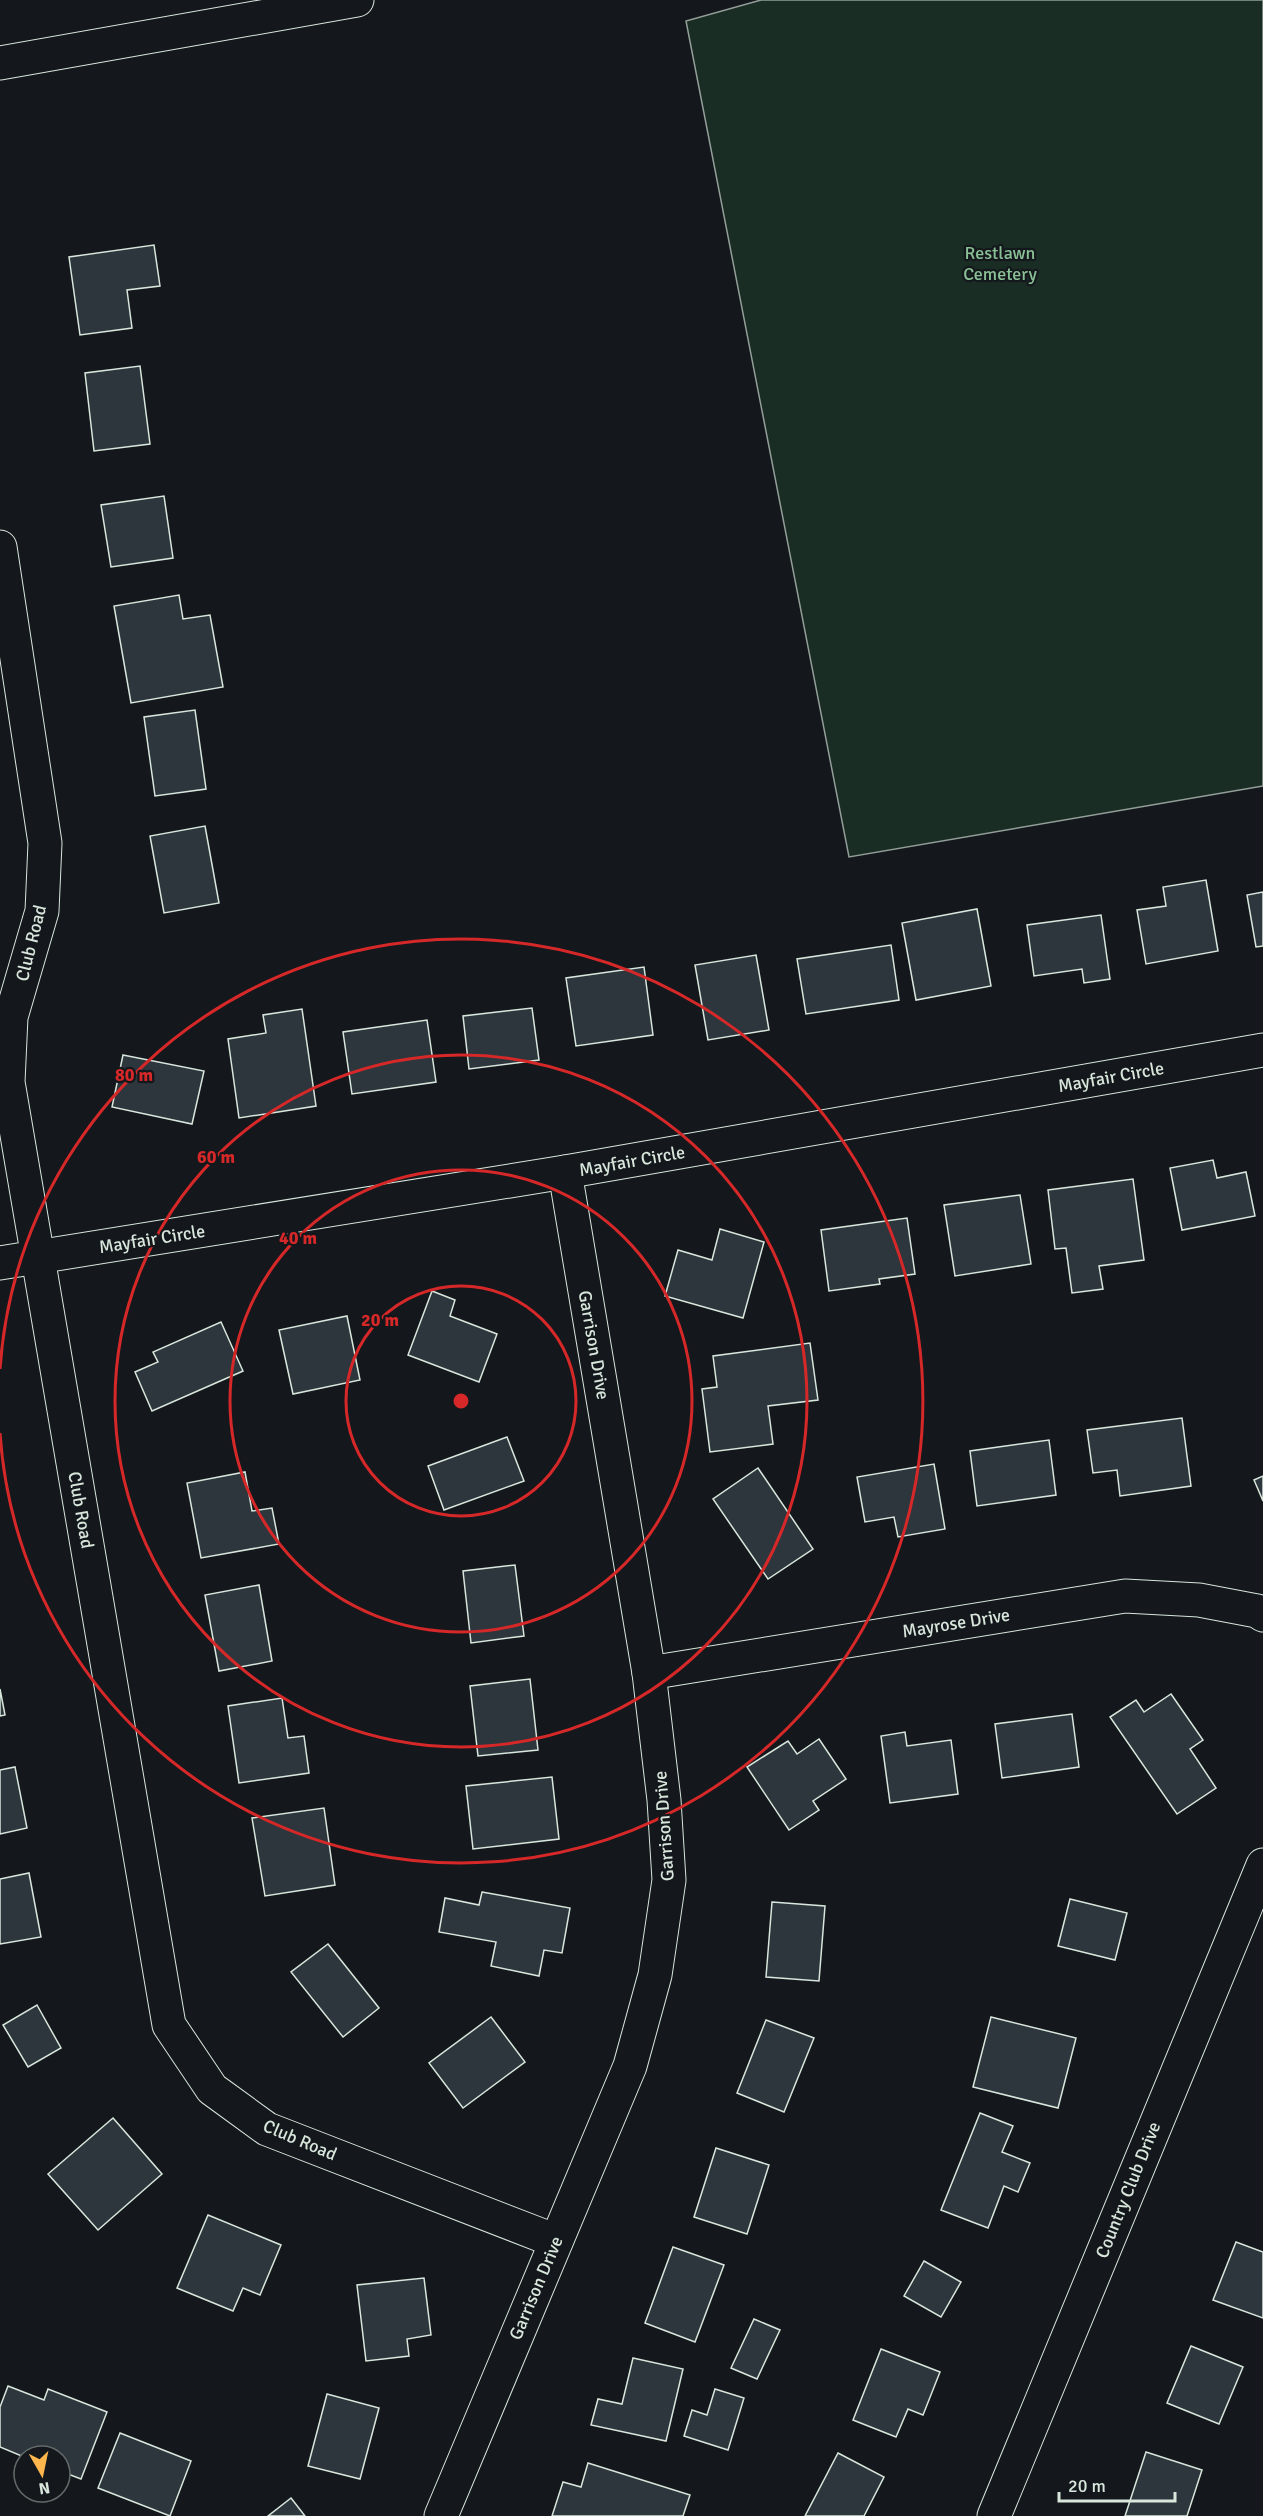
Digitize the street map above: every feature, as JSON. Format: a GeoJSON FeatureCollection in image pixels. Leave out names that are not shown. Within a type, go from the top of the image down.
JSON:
{"type":"FeatureCollection","features":[{"type":"Feature","properties":{"kind":"street"},"geometry":{"type":"LineString","coordinates":[[0,63],[357,0]]}},
{"type":"Feature","properties":{"kind":"street","name":"Club Road"},"geometry":{"type":"LineString","coordinates":[[0,547],[45,843],[42,911],[11,1017],[8,1082],[169,2025],[212,2089],[267,2129],[556,2241]]}},
{"type":"Feature","properties":{"kind":"street","name":"Mayfair Circle"},"geometry":{"type":"LineString","coordinates":[[0,1263],[565,1172],[1263,1050]]}},
{"type":"Feature","properties":{"kind":"street","name":"Garrison Drive"},"geometry":{"type":"LineString","coordinates":[[441,2516],[630,2066],[656,1975],[669,1880],[664,1800],[649,1673],[565,1172]]}},
{"type":"Feature","properties":{"kind":"street","name":"Mayrose Drive"},"geometry":{"type":"LineString","coordinates":[[649,1673],[1125,1596],[1199,1600],[1263,1614]]}},
{"type":"Feature","properties":{"kind":"street","name":"Country Club Drive"},"geometry":{"type":"LineString","coordinates":[[994,2516],[1263,1865]]}},
{"type":"Feature","properties":{"kind":"green space","name":"Restlawn Cemetery"},"geometry":{"type":"Polygon","coordinates":[[[761,0],[1263,0],[1263,786],[849,857],[686,21],[761,0]]]}},
{"type":"Feature","properties":{"kind":"building"},"geometry":{"type":"Polygon","coordinates":[[[154,245],[160,286],[127,290],[132,328],[80,335],[69,257],[154,245]]]}},
{"type":"Feature","properties":{"kind":"building"},"geometry":{"type":"Polygon","coordinates":[[[140,366],[150,444],[94,451],[85,373],[140,366]]]}},
{"type":"Feature","properties":{"kind":"building"},"geometry":{"type":"Polygon","coordinates":[[[164,496],[173,558],[111,567],[101,505],[164,496]]]}},
{"type":"Feature","properties":{"kind":"building"},"geometry":{"type":"Polygon","coordinates":[[[179,595],[183,619],[210,615],[223,687],[131,703],[114,606],[179,595]]]}},
{"type":"Feature","properties":{"kind":"building"},"geometry":{"type":"Polygon","coordinates":[[[195,710],[206,789],[155,796],[144,717],[195,710]]]}},
{"type":"Feature","properties":{"kind":"building"},"geometry":{"type":"Polygon","coordinates":[[[205,826],[219,903],[164,913],[150,836],[205,826]]]}},
{"type":"Feature","properties":{"kind":"building"},"geometry":{"type":"Polygon","coordinates":[[[1206,880],[1218,951],[1146,964],[1137,910],[1166,906],[1163,887],[1206,880]]]}},
{"type":"Feature","properties":{"kind":"building"},"geometry":{"type":"Polygon","coordinates":[[[1263,892],[1263,946],[1256,947],[1247,895],[1263,892]]]}},
{"type":"Feature","properties":{"kind":"building"},"geometry":{"type":"Polygon","coordinates":[[[977,909],[991,986],[916,1000],[902,923],[977,909]]]}},
{"type":"Feature","properties":{"kind":"building"},"geometry":{"type":"Polygon","coordinates":[[[1101,915],[1110,979],[1084,983],[1082,969],[1034,976],[1027,925],[1101,915]]]}},
{"type":"Feature","properties":{"kind":"building"},"geometry":{"type":"Polygon","coordinates":[[[891,945],[899,1000],[806,1014],[797,959],[891,945]]]}},
{"type":"Feature","properties":{"kind":"building"},"geometry":{"type":"Polygon","coordinates":[[[756,955],[769,1030],[708,1040],[695,965],[756,955]]]}},
{"type":"Feature","properties":{"kind":"building"},"geometry":{"type":"Polygon","coordinates":[[[644,967],[653,1035],[576,1046],[566,978],[644,967]]]}},
{"type":"Feature","properties":{"kind":"building"},"geometry":{"type":"Polygon","coordinates":[[[532,1008],[539,1060],[469,1069],[463,1016],[532,1008]]]}},
{"type":"Feature","properties":{"kind":"building"},"geometry":{"type":"Polygon","coordinates":[[[302,1009],[316,1106],[239,1118],[228,1039],[266,1033],[263,1015],[302,1009]]]}},
{"type":"Feature","properties":{"kind":"building"},"geometry":{"type":"Polygon","coordinates":[[[427,1020],[436,1082],[352,1094],[343,1032],[427,1020]]]}},
{"type":"Feature","properties":{"kind":"building"},"geometry":{"type":"Polygon","coordinates":[[[123,1055],[204,1071],[192,1124],[112,1107],[123,1055]]]}},
{"type":"Feature","properties":{"kind":"building"},"geometry":{"type":"Polygon","coordinates":[[[1213,1160],[1217,1178],[1246,1172],[1255,1216],[1182,1230],[1170,1168],[1213,1160]]]}},
{"type":"Feature","properties":{"kind":"building"},"geometry":{"type":"Polygon","coordinates":[[[1133,1179],[1144,1260],[1099,1266],[1103,1289],[1072,1293],[1066,1248],[1055,1249],[1048,1190],[1133,1179]]]}},
{"type":"Feature","properties":{"kind":"building"},"geometry":{"type":"Polygon","coordinates":[[[1020,1195],[1031,1264],[955,1276],[944,1205],[1020,1195]]]}},
{"type":"Feature","properties":{"kind":"building"},"geometry":{"type":"Polygon","coordinates":[[[907,1218],[915,1274],[879,1279],[880,1284],[829,1291],[821,1230],[907,1218]]]}},
{"type":"Feature","properties":{"kind":"building"},"geometry":{"type":"Polygon","coordinates":[[[720,1229],[764,1242],[743,1318],[665,1296],[678,1250],[712,1260],[720,1229]]]}},
{"type":"Feature","properties":{"kind":"building"},"geometry":{"type":"Polygon","coordinates":[[[432,1291],[455,1300],[450,1316],[497,1334],[479,1382],[408,1355],[432,1291]]]}},
{"type":"Feature","properties":{"kind":"building"},"geometry":{"type":"Polygon","coordinates":[[[347,1316],[360,1380],[293,1394],[279,1330],[347,1316]]]}},
{"type":"Feature","properties":{"kind":"building"},"geometry":{"type":"Polygon","coordinates":[[[221,1322],[243,1371],[152,1411],[135,1372],[158,1362],[153,1352],[221,1322]]]}},
{"type":"Feature","properties":{"kind":"building"},"geometry":{"type":"Polygon","coordinates":[[[810,1343],[818,1400],[768,1406],[773,1444],[710,1452],[702,1389],[717,1387],[713,1356],[810,1343]]]}},
{"type":"Feature","properties":{"kind":"building"},"geometry":{"type":"Polygon","coordinates":[[[1182,1418],[1191,1486],[1120,1496],[1117,1470],[1093,1473],[1087,1430],[1182,1418]]]}},
{"type":"Feature","properties":{"kind":"building"},"geometry":{"type":"Polygon","coordinates":[[[507,1437],[524,1481],[444,1510],[428,1466],[507,1437]]]}},
{"type":"Feature","properties":{"kind":"building"},"geometry":{"type":"Polygon","coordinates":[[[1049,1440],[1056,1495],[977,1506],[970,1451],[1049,1440]]]}},
{"type":"Feature","properties":{"kind":"building"},"geometry":{"type":"Polygon","coordinates":[[[934,1464],[945,1529],[898,1537],[894,1517],[865,1522],[857,1477],[934,1464]]]}},
{"type":"Feature","properties":{"kind":"building"},"geometry":{"type":"Polygon","coordinates":[[[758,1468],[813,1549],[768,1579],[713,1499],[758,1468]]]}},
{"type":"Feature","properties":{"kind":"building"},"geometry":{"type":"Polygon","coordinates":[[[245,1472],[252,1511],[272,1508],[279,1544],[201,1558],[187,1483],[245,1472]]]}},
{"type":"Feature","properties":{"kind":"building"},"geometry":{"type":"Polygon","coordinates":[[[1263,1476],[1263,1501],[1254,1480],[1263,1476]]]}},
{"type":"Feature","properties":{"kind":"building"},"geometry":{"type":"Polygon","coordinates":[[[515,1565],[524,1636],[471,1643],[463,1571],[515,1565]]]}},
{"type":"Feature","properties":{"kind":"building"},"geometry":{"type":"Polygon","coordinates":[[[259,1585],[272,1661],[219,1671],[205,1595],[259,1585]]]}},
{"type":"Feature","properties":{"kind":"building"},"geometry":{"type":"Polygon","coordinates":[[[530,1679],[538,1750],[478,1756],[470,1686],[530,1679]]]}},
{"type":"Feature","properties":{"kind":"building"},"geometry":{"type":"Polygon","coordinates":[[[0,1689],[5,1715],[0,1716],[0,1689]]]}},
{"type":"Feature","properties":{"kind":"building"},"geometry":{"type":"Polygon","coordinates":[[[1171,1694],[1203,1740],[1190,1749],[1216,1788],[1177,1814],[1110,1717],[1136,1700],[1144,1712],[1171,1694]]]}},
{"type":"Feature","properties":{"kind":"building"},"geometry":{"type":"Polygon","coordinates":[[[282,1698],[288,1738],[304,1736],[309,1773],[239,1783],[228,1706],[282,1698]]]}},
{"type":"Feature","properties":{"kind":"building"},"geometry":{"type":"Polygon","coordinates":[[[1072,1714],[1079,1767],[1002,1778],[995,1724],[1072,1714]]]}},
{"type":"Feature","properties":{"kind":"building"},"geometry":{"type":"Polygon","coordinates":[[[905,1732],[907,1746],[951,1740],[958,1794],[890,1803],[881,1736],[905,1732]]]}},
{"type":"Feature","properties":{"kind":"building"},"geometry":{"type":"Polygon","coordinates":[[[819,1739],[846,1779],[813,1801],[819,1810],[789,1830],[747,1767],[788,1741],[797,1754],[819,1739]]]}},
{"type":"Feature","properties":{"kind":"building"},"geometry":{"type":"Polygon","coordinates":[[[15,1767],[27,1828],[0,1834],[0,1770],[15,1767]]]}},
{"type":"Feature","properties":{"kind":"building"},"geometry":{"type":"Polygon","coordinates":[[[552,1777],[559,1839],[473,1849],[466,1786],[552,1777]]]}},
{"type":"Feature","properties":{"kind":"building"},"geometry":{"type":"Polygon","coordinates":[[[324,1808],[335,1885],[265,1896],[252,1818],[324,1808]]]}},
{"type":"Feature","properties":{"kind":"building"},"geometry":{"type":"Polygon","coordinates":[[[29,1873],[41,1937],[0,1944],[0,1879],[29,1873]]]}},
{"type":"Feature","properties":{"kind":"building"},"geometry":{"type":"Polygon","coordinates":[[[482,1892],[570,1908],[562,1953],[544,1950],[539,1976],[491,1966],[496,1942],[439,1932],[445,1898],[479,1905],[482,1892]]]}},
{"type":"Feature","properties":{"kind":"building"},"geometry":{"type":"Polygon","coordinates":[[[1070,1899],[1127,1913],[1115,1960],[1058,1946],[1070,1899]]]}},
{"type":"Feature","properties":{"kind":"building"},"geometry":{"type":"Polygon","coordinates":[[[772,1902],[825,1906],[819,1981],[766,1977],[772,1902]]]}},
{"type":"Feature","properties":{"kind":"building"},"geometry":{"type":"Polygon","coordinates":[[[328,1944],[379,2008],[343,2037],[291,1972],[328,1944]]]}},
{"type":"Feature","properties":{"kind":"building"},"geometry":{"type":"Polygon","coordinates":[[[37,2005],[61,2048],[28,2067],[3,2025],[37,2005]]]}},
{"type":"Feature","properties":{"kind":"building"},"geometry":{"type":"Polygon","coordinates":[[[491,2017],[525,2062],[463,2108],[429,2063],[491,2017]]]}},
{"type":"Feature","properties":{"kind":"building"},"geometry":{"type":"Polygon","coordinates":[[[991,2017],[1076,2038],[1058,2108],[973,2087],[991,2017]]]}},
{"type":"Feature","properties":{"kind":"building"},"geometry":{"type":"Polygon","coordinates":[[[766,2020],[814,2038],[784,2112],[737,2093],[766,2020]]]}},
{"type":"Feature","properties":{"kind":"building"},"geometry":{"type":"Polygon","coordinates":[[[980,2113],[1013,2126],[1002,2152],[1030,2163],[1018,2192],[1004,2186],[988,2228],[941,2210],[980,2113]]]}},
{"type":"Feature","properties":{"kind":"building"},"geometry":{"type":"Polygon","coordinates":[[[113,2118],[162,2174],[98,2230],[48,2174],[113,2118]]]}},
{"type":"Feature","properties":{"kind":"building"},"geometry":{"type":"Polygon","coordinates":[[[716,2148],[769,2165],[747,2234],[694,2217],[716,2148]]]}},
{"type":"Feature","properties":{"kind":"building"},"geometry":{"type":"Polygon","coordinates":[[[208,2215],[281,2245],[260,2295],[243,2288],[233,2311],[177,2288],[208,2215]]]}},
{"type":"Feature","properties":{"kind":"building"},"geometry":{"type":"Polygon","coordinates":[[[1236,2242],[1263,2252],[1263,2318],[1213,2300],[1236,2242]]]}},
{"type":"Feature","properties":{"kind":"building"},"geometry":{"type":"Polygon","coordinates":[[[673,2247],[724,2265],[695,2342],[645,2323],[673,2247]]]}},
{"type":"Feature","properties":{"kind":"building"},"geometry":{"type":"Polygon","coordinates":[[[924,2261],[961,2282],[941,2317],[904,2296],[924,2261]]]}},
{"type":"Feature","properties":{"kind":"building"},"geometry":{"type":"Polygon","coordinates":[[[424,2278],[431,2335],[407,2339],[409,2356],[366,2361],[357,2285],[424,2278]]]}},
{"type":"Feature","properties":{"kind":"building"},"geometry":{"type":"Polygon","coordinates":[[[754,2319],[780,2330],[757,2379],[731,2368],[754,2319]]]}},
{"type":"Feature","properties":{"kind":"building"},"geometry":{"type":"Polygon","coordinates":[[[1191,2346],[1243,2367],[1219,2424],[1167,2403],[1191,2346]]]}},
{"type":"Feature","properties":{"kind":"building"},"geometry":{"type":"Polygon","coordinates":[[[881,2349],[940,2372],[923,2415],[908,2409],[896,2437],[853,2420],[881,2349]]]}},
{"type":"Feature","properties":{"kind":"building"},"geometry":{"type":"Polygon","coordinates":[[[633,2358],[683,2369],[666,2441],[591,2425],[598,2399],[622,2404],[633,2358]]]}},
{"type":"Feature","properties":{"kind":"building"},"geometry":{"type":"Polygon","coordinates":[[[8,2386],[44,2400],[48,2389],[107,2412],[81,2479],[72,2476],[72,2444],[12,2444],[12,2452],[0,2447],[0,2407],[8,2386]]]}},
{"type":"Feature","properties":{"kind":"building"},"geometry":{"type":"Polygon","coordinates":[[[715,2389],[744,2398],[728,2450],[684,2436],[692,2410],[707,2415],[715,2389]]]}},
{"type":"Feature","properties":{"kind":"building"},"geometry":{"type":"Polygon","coordinates":[[[327,2394],[379,2408],[360,2479],[308,2466],[327,2394]]]}},
{"type":"Feature","properties":{"kind":"building"},"geometry":{"type":"Polygon","coordinates":[[[120,2433],[191,2461],[170,2516],[98,2488],[120,2433]]]}},
{"type":"Feature","properties":{"kind":"building"},"geometry":{"type":"Polygon","coordinates":[[[1146,2452],[1202,2470],[1187,2516],[1125,2516],[1146,2452]]]}},
{"type":"Feature","properties":{"kind":"building"},"geometry":{"type":"Polygon","coordinates":[[[838,2453],[884,2477],[864,2516],[805,2516],[838,2453]]]}},
{"type":"Feature","properties":{"kind":"building"},"geometry":{"type":"Polygon","coordinates":[[[588,2463],[690,2495],[683,2516],[552,2516],[563,2482],[581,2487],[588,2463]]]}},
{"type":"Feature","properties":{"kind":"building"},"geometry":{"type":"Polygon","coordinates":[[[291,2498],[305,2516],[268,2516],[291,2498]]]}}]}
